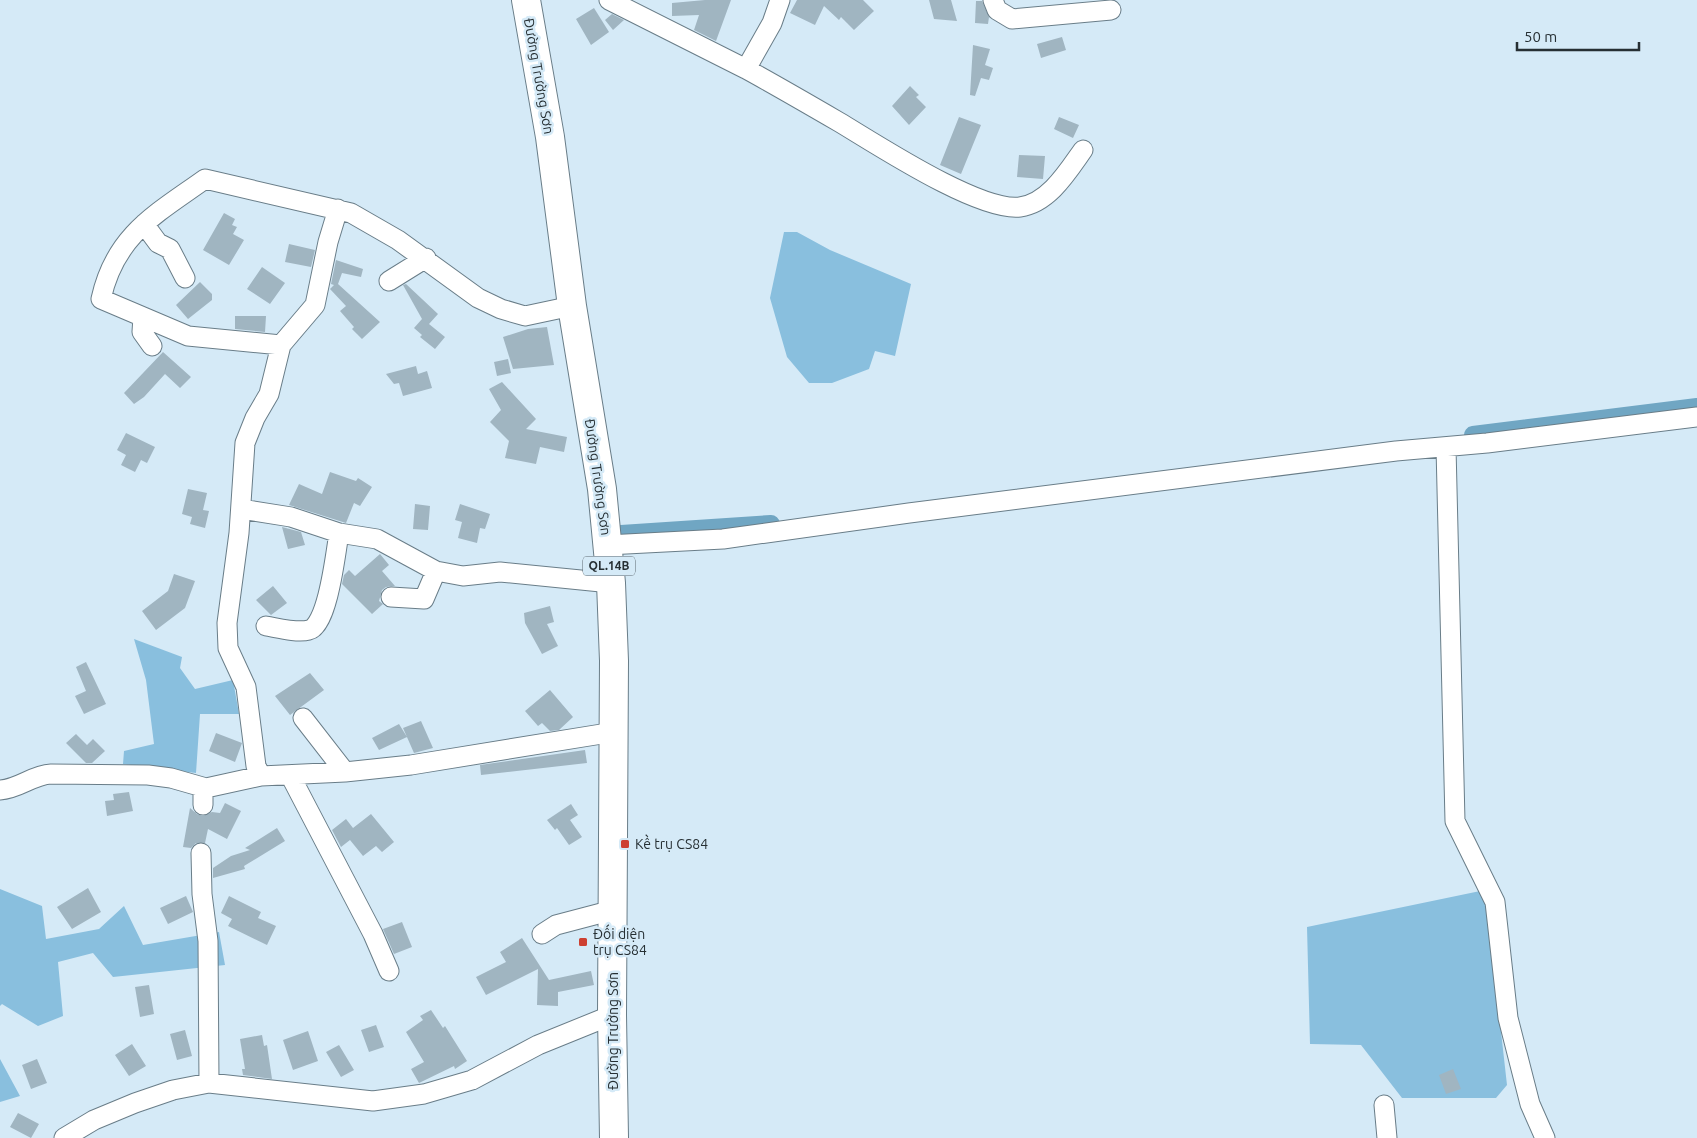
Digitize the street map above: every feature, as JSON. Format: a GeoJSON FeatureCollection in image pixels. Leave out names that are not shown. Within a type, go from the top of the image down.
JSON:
{"type":"FeatureCollection","features":[{"type":"Feature","properties":{"kind":"highway","name":"Đường Trường Sơn"},"geometry":{"type":"LineString","coordinates":[[526,0],[550,137],[572,306],[602,489],[611,583],[614,732],[612,1015],[614,1138]]}},
{"type":"Feature","properties":{"kind":"street"},"geometry":{"type":"LineString","coordinates":[[609,0],[746,69],[924,172],[980,199],[1001,206],[1020,207],[1041,198],[1060,182],[1084,150]]}},
{"type":"Feature","properties":{"kind":"street"},"geometry":{"type":"LineString","coordinates":[[746,69],[772,23],[780,0]]}},
{"type":"Feature","properties":{"kind":"street"},"geometry":{"type":"LineString","coordinates":[[993,0],[997,10],[1012,19],[1111,10]]}},
{"type":"Feature","properties":{"kind":"street"},"geometry":{"type":"LineString","coordinates":[[282,345],[188,336],[101,299],[106,278],[128,238],[205,179],[351,213],[426,258],[478,298],[502,309],[525,316],[572,306]]}},
{"type":"Feature","properties":{"kind":"street"},"geometry":{"type":"LineString","coordinates":[[261,776],[256,766],[246,687],[228,648],[227,623],[246,444],[255,418],[270,394],[282,345],[315,304],[328,242],[338,209]]}},
{"type":"Feature","properties":{"kind":"street"},"geometry":{"type":"LineString","coordinates":[[144,224],[158,243],[170,249],[186,278]]}},
{"type":"Feature","properties":{"kind":"street"},"geometry":{"type":"LineString","coordinates":[[389,280],[426,258]]}},
{"type":"Feature","properties":{"kind":"street"},"geometry":{"type":"LineString","coordinates":[[143,317],[142,332],[152,346]]}},
{"type":"Feature","properties":{"kind":"street"},"geometry":{"type":"LineString","coordinates":[[607,546],[723,539],[909,512],[1697,416]]}},
{"type":"Feature","properties":{"kind":"street"},"geometry":{"type":"LineString","coordinates":[[1446,447],[1455,822],[1495,902],[1508,1018],[1530,1104],[1544,1138]]}},
{"type":"Feature","properties":{"kind":"street"},"geometry":{"type":"LineString","coordinates":[[240,509],[291,517],[339,532],[377,539],[436,571],[463,576],[500,572],[611,583]]}},
{"type":"Feature","properties":{"kind":"street"},"geometry":{"type":"LineString","coordinates":[[266,626],[309,630],[315,627],[329,591],[339,532]]}},
{"type":"Feature","properties":{"kind":"street"},"geometry":{"type":"LineString","coordinates":[[391,597],[424,599],[436,571]]}},
{"type":"Feature","properties":{"kind":"street"},"geometry":{"type":"LineString","coordinates":[[303,718],[345,772]]}},
{"type":"Feature","properties":{"kind":"street"},"geometry":{"type":"LineString","coordinates":[[0,790],[18,787],[36,777],[50,774],[148,775],[171,778],[204,796],[261,776],[345,772],[411,764],[614,732]]}},
{"type":"Feature","properties":{"kind":"street"},"geometry":{"type":"LineString","coordinates":[[290,775],[373,934],[389,971]]}},
{"type":"Feature","properties":{"kind":"street"},"geometry":{"type":"LineString","coordinates":[[201,853],[202,894],[208,941],[210,1083]]}},
{"type":"Feature","properties":{"kind":"street"},"geometry":{"type":"LineString","coordinates":[[542,934],[556,925],[613,910]]}},
{"type":"Feature","properties":{"kind":"street"},"geometry":{"type":"LineString","coordinates":[[64,1138],[94,1120],[135,1103],[173,1090],[210,1083],[373,1102],[424,1094],[472,1080],[538,1045],[612,1015]]}},
{"type":"Feature","properties":{"kind":"street"},"geometry":{"type":"LineString","coordinates":[[1384,1105],[1387,1138]]}},
{"type":"Feature","properties":{"kind":"shaded area"},"geometry":{"type":"Polygon","coordinates":[[[784,232],[797,232],[830,250],[911,284],[895,356],[875,351],[869,369],[832,383],[809,383],[787,357],[770,298],[784,232]]]}},
{"type":"Feature","properties":{"kind":"shaded area"},"geometry":{"type":"Polygon","coordinates":[[[134,639],[182,657],[180,668],[195,689],[233,680],[239,714],[200,714],[196,773],[123,764],[124,751],[154,744],[146,680],[134,639]]]}},
{"type":"Feature","properties":{"kind":"shaded area"},"geometry":{"type":"Polygon","coordinates":[[[0,889],[42,906],[46,939],[99,929],[124,906],[143,945],[219,932],[225,965],[113,977],[93,953],[58,962],[63,1016],[38,1026],[2,1004],[0,1006],[0,889]]]}},
{"type":"Feature","properties":{"kind":"shaded area"},"geometry":{"type":"Polygon","coordinates":[[[1485,890],[1507,1085],[1496,1098],[1402,1098],[1361,1045],[1310,1044],[1307,927],[1485,890]]]}},
{"type":"Feature","properties":{"kind":"shaded area"},"geometry":{"type":"Polygon","coordinates":[[[0,1059],[20,1096],[0,1102],[0,1059]]]}},
{"type":"Feature","properties":{"kind":"building"},"geometry":{"type":"Polygon","coordinates":[[[731,0],[716,41],[694,30],[699,15],[672,16],[672,3],[731,0]]]}},
{"type":"Feature","properties":{"kind":"building"},"geometry":{"type":"Polygon","coordinates":[[[797,0],[863,0],[874,11],[854,30],[841,17],[839,20],[824,6],[815,25],[790,13],[797,0]]]}},
{"type":"Feature","properties":{"kind":"building"},"geometry":{"type":"Polygon","coordinates":[[[929,0],[951,0],[957,21],[934,19],[929,0]]]}},
{"type":"Feature","properties":{"kind":"building"},"geometry":{"type":"Polygon","coordinates":[[[976,1],[982,1],[989,17],[988,24],[975,23],[976,1]]]}},
{"type":"Feature","properties":{"kind":"building"},"geometry":{"type":"Polygon","coordinates":[[[594,8],[609,32],[591,45],[576,19],[594,8]]]}},
{"type":"Feature","properties":{"kind":"building"},"geometry":{"type":"Polygon","coordinates":[[[612,14],[624,20],[613,30],[605,20],[612,14]]]}},
{"type":"Feature","properties":{"kind":"building"},"geometry":{"type":"Polygon","coordinates":[[[1062,37],[1066,50],[1041,58],[1037,44],[1062,37]]]}},
{"type":"Feature","properties":{"kind":"building"},"geometry":{"type":"Polygon","coordinates":[[[973,45],[990,49],[985,65],[993,68],[989,80],[981,78],[975,96],[970,95],[973,45]]]}},
{"type":"Feature","properties":{"kind":"building"},"geometry":{"type":"Polygon","coordinates":[[[910,86],[919,95],[916,97],[926,107],[909,125],[892,106],[910,86]]]}},
{"type":"Feature","properties":{"kind":"building"},"geometry":{"type":"Polygon","coordinates":[[[959,117],[981,125],[961,174],[940,165],[959,117]]]}},
{"type":"Feature","properties":{"kind":"building"},"geometry":{"type":"Polygon","coordinates":[[[1059,117],[1079,125],[1073,138],[1054,129],[1059,117]]]}},
{"type":"Feature","properties":{"kind":"building"},"geometry":{"type":"Polygon","coordinates":[[[1019,155],[1045,156],[1043,179],[1017,177],[1019,155]]]}},
{"type":"Feature","properties":{"kind":"building"},"geometry":{"type":"Polygon","coordinates":[[[224,213],[235,219],[232,225],[237,227],[233,234],[244,240],[229,265],[203,250],[224,213]]]}},
{"type":"Feature","properties":{"kind":"building"},"geometry":{"type":"Polygon","coordinates":[[[289,244],[315,250],[311,267],[285,262],[289,244]]]}},
{"type":"Feature","properties":{"kind":"building"},"geometry":{"type":"Polygon","coordinates":[[[336,260],[363,269],[361,277],[342,273],[338,284],[380,322],[362,339],[352,329],[354,327],[340,311],[346,306],[330,289],[334,285],[331,284],[336,260]]]}},
{"type":"Feature","properties":{"kind":"building"},"geometry":{"type":"Polygon","coordinates":[[[262,267],[285,283],[270,304],[247,289],[262,267]]]}},
{"type":"Feature","properties":{"kind":"building"},"geometry":{"type":"Polygon","coordinates":[[[200,282],[212,294],[212,300],[188,319],[176,305],[200,282]]]}},
{"type":"Feature","properties":{"kind":"building"},"geometry":{"type":"Polygon","coordinates":[[[406,284],[438,314],[429,324],[445,337],[435,349],[420,337],[422,335],[414,328],[422,319],[403,285],[406,284]]]}},
{"type":"Feature","properties":{"kind":"building"},"geometry":{"type":"Polygon","coordinates":[[[235,316],[266,316],[265,332],[235,329],[235,316]]]}},
{"type":"Feature","properties":{"kind":"building"},"geometry":{"type":"Polygon","coordinates":[[[547,327],[554,365],[513,369],[503,337],[528,329],[547,327]]]}},
{"type":"Feature","properties":{"kind":"building"},"geometry":{"type":"Polygon","coordinates":[[[163,352],[191,377],[180,388],[165,374],[144,397],[134,404],[124,393],[163,352]]]}},
{"type":"Feature","properties":{"kind":"building"},"geometry":{"type":"Polygon","coordinates":[[[508,359],[511,373],[497,376],[494,362],[508,359]]]}},
{"type":"Feature","properties":{"kind":"building"},"geometry":{"type":"Polygon","coordinates":[[[416,366],[418,374],[427,371],[432,388],[403,396],[399,383],[394,384],[386,374],[416,366]]]}},
{"type":"Feature","properties":{"kind":"building"},"geometry":{"type":"Polygon","coordinates":[[[502,382],[536,419],[526,429],[567,437],[564,452],[540,447],[536,464],[505,458],[509,441],[490,422],[501,410],[489,389],[502,382]]]}},
{"type":"Feature","properties":{"kind":"building"},"geometry":{"type":"Polygon","coordinates":[[[126,433],[155,447],[147,463],[141,460],[135,472],[121,465],[126,455],[117,450],[126,433]]]}},
{"type":"Feature","properties":{"kind":"building"},"geometry":{"type":"Polygon","coordinates":[[[330,472],[356,481],[358,478],[372,487],[360,506],[354,503],[346,523],[289,505],[299,484],[322,494],[330,472]]]}},
{"type":"Feature","properties":{"kind":"building"},"geometry":{"type":"Polygon","coordinates":[[[188,489],[207,493],[203,510],[209,511],[205,528],[190,524],[192,517],[182,514],[188,489]]]}},
{"type":"Feature","properties":{"kind":"building"},"geometry":{"type":"Polygon","coordinates":[[[415,504],[430,506],[428,530],[413,529],[415,504]]]}},
{"type":"Feature","properties":{"kind":"building"},"geometry":{"type":"Polygon","coordinates":[[[460,504],[490,514],[485,529],[480,528],[477,543],[458,538],[462,522],[455,520],[460,504]]]}},
{"type":"Feature","properties":{"kind":"building"},"geometry":{"type":"Polygon","coordinates":[[[282,527],[301,532],[305,545],[288,549],[282,527]]]}},
{"type":"Feature","properties":{"kind":"building"},"geometry":{"type":"Polygon","coordinates":[[[380,554],[389,565],[382,571],[395,586],[386,587],[382,590],[379,601],[383,604],[372,614],[342,584],[344,575],[349,570],[355,576],[380,554]]]}},
{"type":"Feature","properties":{"kind":"building"},"geometry":{"type":"Polygon","coordinates":[[[174,574],[195,581],[185,608],[156,630],[142,611],[168,591],[174,574]]]}},
{"type":"Feature","properties":{"kind":"building"},"geometry":{"type":"Polygon","coordinates":[[[273,586],[287,603],[271,615],[256,600],[273,586]]]}},
{"type":"Feature","properties":{"kind":"building"},"geometry":{"type":"Polygon","coordinates":[[[550,606],[554,622],[547,624],[558,646],[542,654],[525,623],[524,613],[550,606]]]}},
{"type":"Feature","properties":{"kind":"building"},"geometry":{"type":"Polygon","coordinates":[[[86,662],[106,704],[84,714],[75,696],[86,691],[76,667],[86,662]]]}},
{"type":"Feature","properties":{"kind":"building"},"geometry":{"type":"Polygon","coordinates":[[[310,673],[324,690],[290,715],[275,696],[310,673]]]}},
{"type":"Feature","properties":{"kind":"building"},"geometry":{"type":"Polygon","coordinates":[[[550,690],[573,717],[559,730],[550,731],[542,723],[538,726],[525,711],[550,690]]]}},
{"type":"Feature","properties":{"kind":"building"},"geometry":{"type":"Polygon","coordinates":[[[421,721],[433,748],[414,753],[403,728],[421,721]]]}},
{"type":"Feature","properties":{"kind":"building"},"geometry":{"type":"Polygon","coordinates":[[[399,724],[407,737],[379,750],[372,738],[399,724]]]}},
{"type":"Feature","properties":{"kind":"building"},"geometry":{"type":"Polygon","coordinates":[[[216,733],[242,743],[235,762],[209,751],[216,733]]]}},
{"type":"Feature","properties":{"kind":"building"},"geometry":{"type":"Polygon","coordinates":[[[76,734],[87,745],[93,739],[105,751],[92,763],[86,763],[66,743],[76,734]]]}},
{"type":"Feature","properties":{"kind":"building"},"geometry":{"type":"Polygon","coordinates":[[[585,750],[587,763],[481,775],[480,765],[585,750]]]}},
{"type":"Feature","properties":{"kind":"building"},"geometry":{"type":"Polygon","coordinates":[[[129,792],[133,811],[107,816],[105,801],[114,800],[113,794],[129,792]]]}},
{"type":"Feature","properties":{"kind":"building"},"geometry":{"type":"Polygon","coordinates":[[[225,803],[241,811],[227,839],[208,829],[205,843],[196,843],[191,848],[183,847],[190,808],[203,816],[212,812],[220,813],[225,803]]]}},
{"type":"Feature","properties":{"kind":"building"},"geometry":{"type":"Polygon","coordinates":[[[571,804],[578,815],[570,820],[582,837],[569,845],[557,828],[555,830],[547,820],[571,804]]]}},
{"type":"Feature","properties":{"kind":"building"},"geometry":{"type":"Polygon","coordinates":[[[371,814],[394,842],[382,852],[376,846],[363,856],[350,840],[341,847],[332,830],[346,819],[353,828],[371,814]]]}},
{"type":"Feature","properties":{"kind":"building"},"geometry":{"type":"Polygon","coordinates":[[[277,828],[285,841],[244,866],[245,869],[213,878],[213,868],[231,856],[250,850],[245,848],[277,828]]]}},
{"type":"Feature","properties":{"kind":"building"},"geometry":{"type":"Polygon","coordinates":[[[88,888],[101,912],[72,929],[57,907],[88,888]]]}},
{"type":"Feature","properties":{"kind":"building"},"geometry":{"type":"Polygon","coordinates":[[[186,896],[193,912],[168,924],[160,908],[186,896]]]}},
{"type":"Feature","properties":{"kind":"building"},"geometry":{"type":"Polygon","coordinates":[[[229,896],[261,912],[258,918],[276,926],[267,945],[228,926],[232,919],[221,913],[229,896]]]}},
{"type":"Feature","properties":{"kind":"building"},"geometry":{"type":"Polygon","coordinates":[[[402,922],[412,947],[394,954],[383,929],[402,922]]]}},
{"type":"Feature","properties":{"kind":"building"},"geometry":{"type":"Polygon","coordinates":[[[522,938],[549,980],[591,971],[594,985],[558,992],[558,1006],[537,1005],[538,969],[486,995],[476,977],[506,962],[500,952],[522,938]]]}},
{"type":"Feature","properties":{"kind":"building"},"geometry":{"type":"Polygon","coordinates":[[[149,985],[154,1014],[140,1017],[135,987],[149,985]]]}},
{"type":"Feature","properties":{"kind":"building"},"geometry":{"type":"Polygon","coordinates":[[[431,1010],[443,1028],[445,1026],[467,1061],[455,1069],[454,1066],[419,1083],[411,1069],[424,1062],[406,1032],[423,1020],[420,1016],[431,1010]]]}},
{"type":"Feature","properties":{"kind":"building"},"geometry":{"type":"Polygon","coordinates":[[[376,1025],[384,1047],[369,1052],[361,1030],[376,1025]]]}},
{"type":"Feature","properties":{"kind":"building"},"geometry":{"type":"Polygon","coordinates":[[[185,1030],[192,1056],[177,1060],[170,1034],[185,1030]]]}},
{"type":"Feature","properties":{"kind":"building"},"geometry":{"type":"Polygon","coordinates":[[[308,1031],[318,1061],[293,1070],[283,1040],[308,1031]]]}},
{"type":"Feature","properties":{"kind":"building"},"geometry":{"type":"Polygon","coordinates":[[[262,1035],[264,1046],[267,1045],[272,1079],[243,1075],[242,1069],[245,1069],[240,1039],[262,1035]]]}},
{"type":"Feature","properties":{"kind":"building"},"geometry":{"type":"Polygon","coordinates":[[[132,1044],[146,1066],[129,1076],[115,1055],[132,1044]]]}},
{"type":"Feature","properties":{"kind":"building"},"geometry":{"type":"Polygon","coordinates":[[[339,1045],[354,1070],[341,1077],[326,1052],[339,1045]]]}},
{"type":"Feature","properties":{"kind":"building"},"geometry":{"type":"Polygon","coordinates":[[[37,1059],[47,1083],[31,1089],[22,1065],[37,1059]]]}},
{"type":"Feature","properties":{"kind":"building"},"geometry":{"type":"Polygon","coordinates":[[[1453,1069],[1461,1089],[1446,1094],[1439,1075],[1453,1069]]]}},
{"type":"Feature","properties":{"kind":"building"},"geometry":{"type":"Polygon","coordinates":[[[18,1113],[39,1124],[31,1138],[10,1127],[18,1113]]]}},
{"type":"Feature","properties":{"kind":"waterway"},"geometry":{"type":"LineString","coordinates":[[1473,435],[1697,407]]}},
{"type":"Feature","properties":{"kind":"waterway"},"geometry":{"type":"LineString","coordinates":[[606,535],[771,524]]}},
{"type":"Feature","properties":{"kind":"place","name":"Kề trụ CS84"},"geometry":{"type":"Point","coordinates":[625,844]}},
{"type":"Feature","properties":{"kind":"place","name":"Đối diện trụ CS84"},"geometry":{"type":"Point","coordinates":[583,942]}}]}
